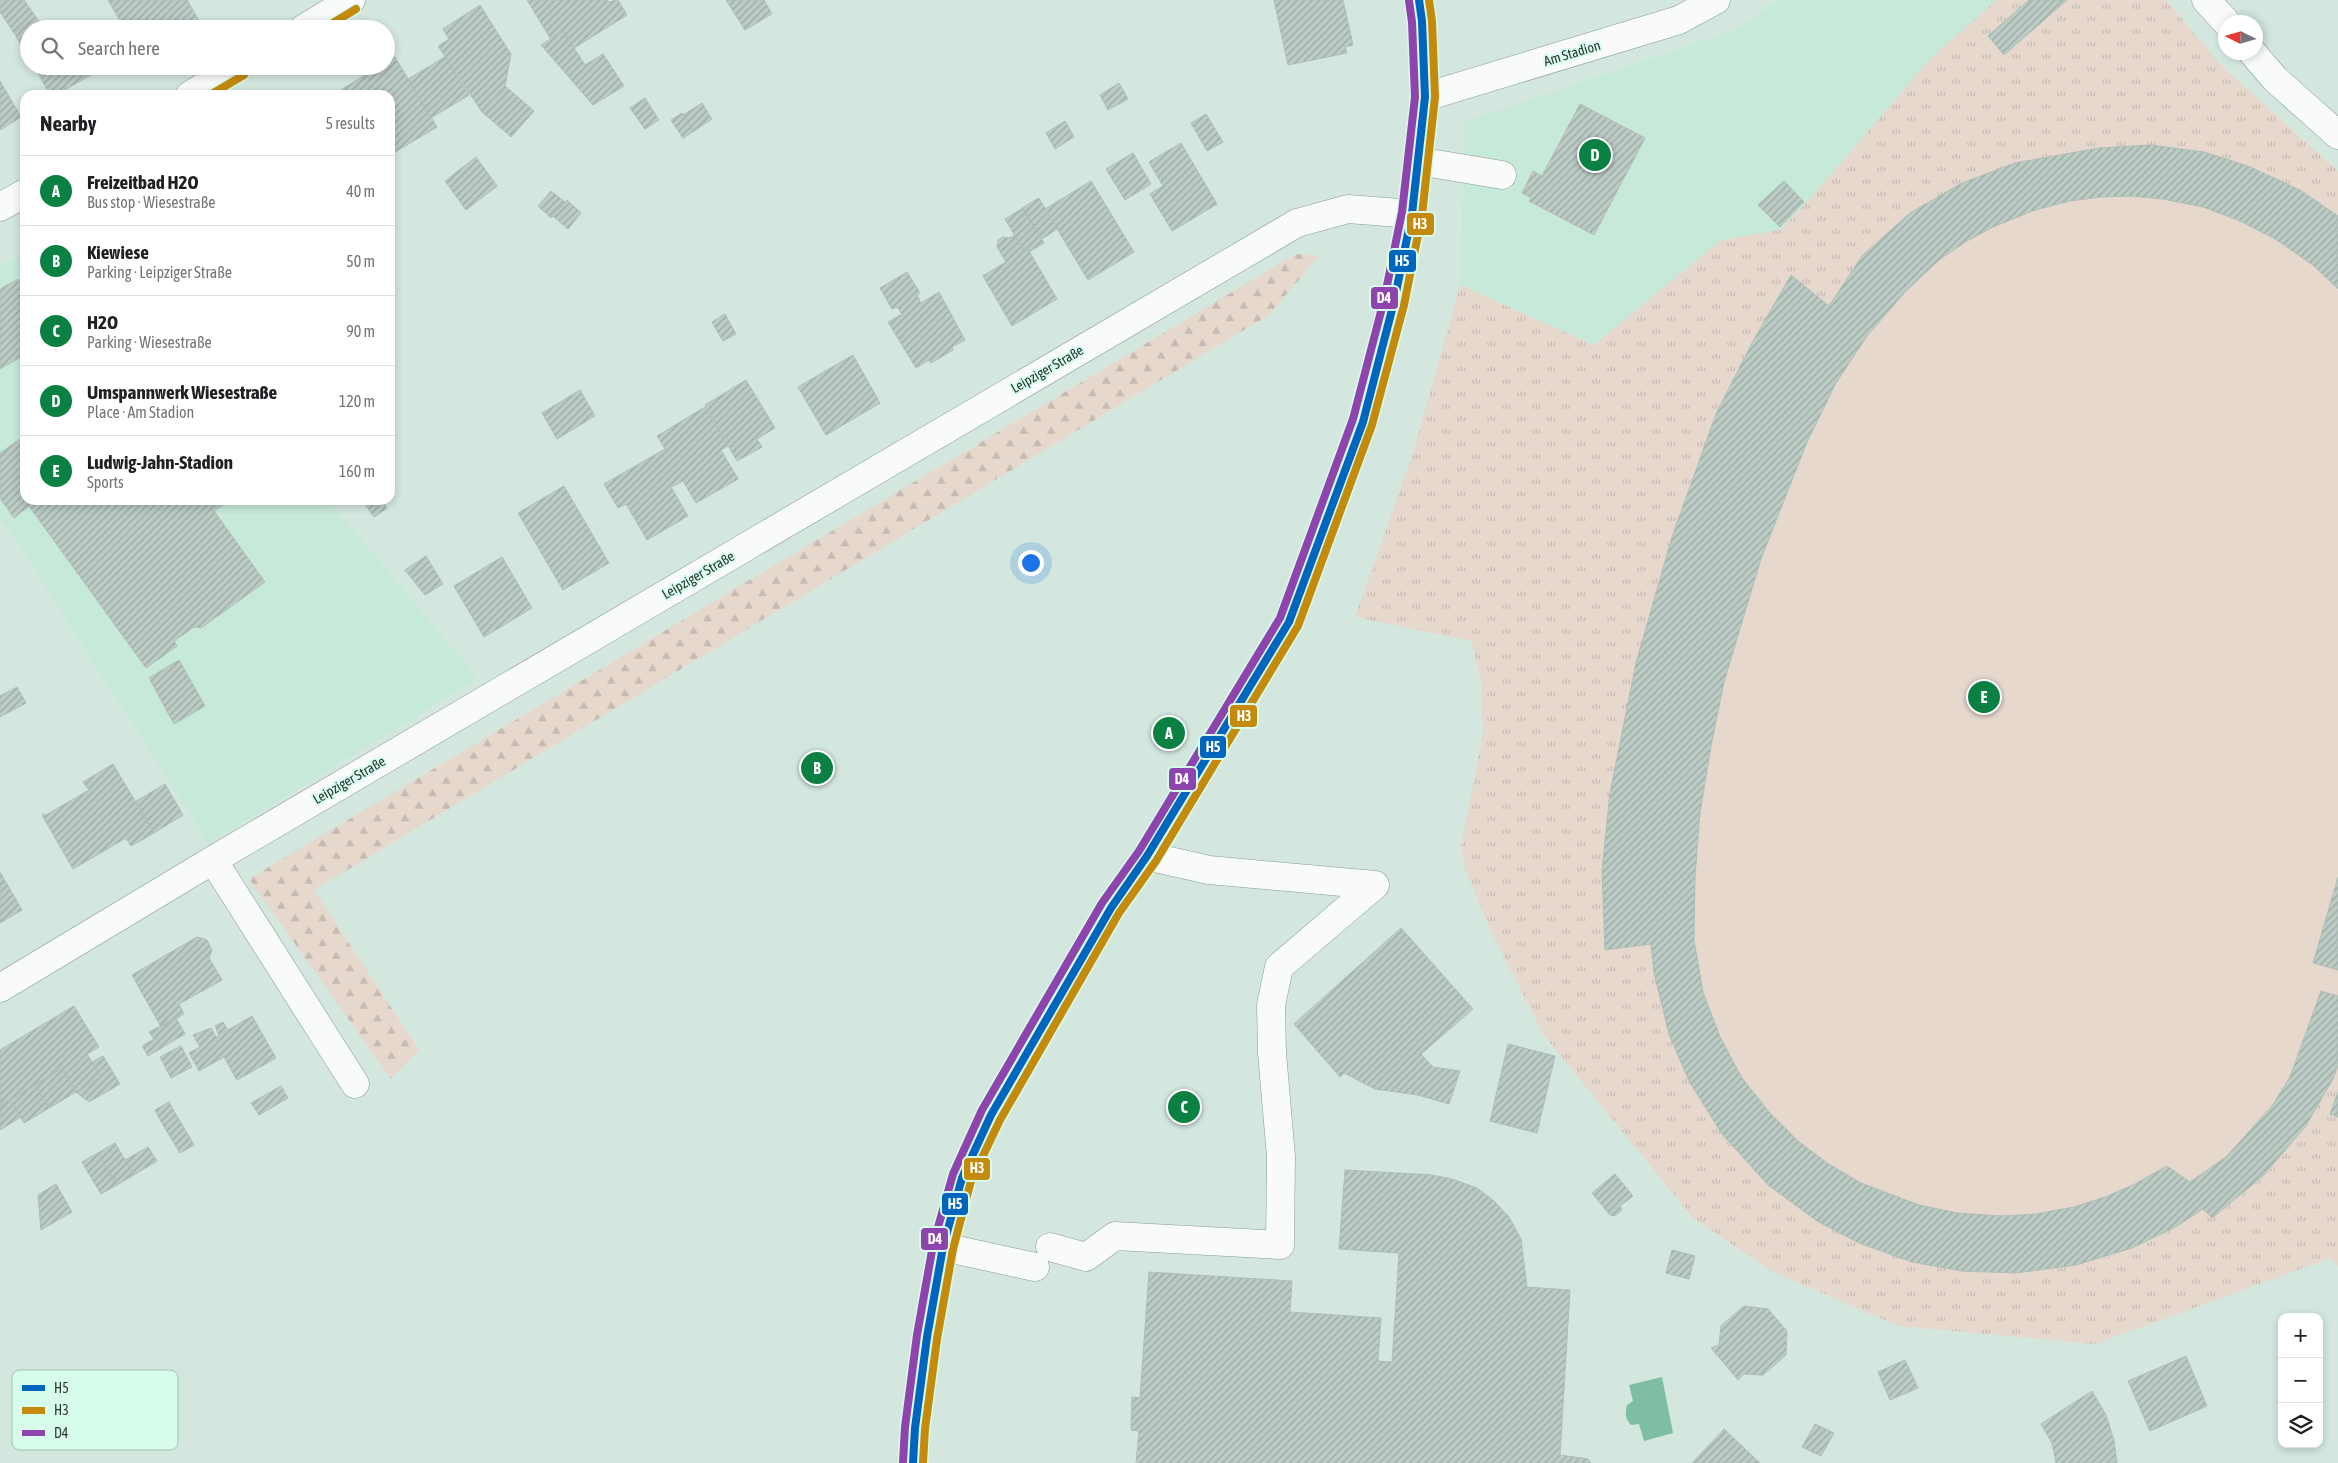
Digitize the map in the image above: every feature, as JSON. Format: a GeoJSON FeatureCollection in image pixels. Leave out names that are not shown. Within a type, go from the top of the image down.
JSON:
{"type":"FeatureCollection","features":[{"type":"Feature","properties":{"kind":"street"},"geometry":{"type":"LineString","coordinates":[[318,20],[351,0]]}},
{"type":"Feature","properties":{"kind":"street"},"geometry":{"type":"LineString","coordinates":[[913,1463],[915,1428],[927,1337],[943,1247],[962,1178],[990,1115],[1111,908],[1147,856],[1289,622],[1363,422],[1394,302],[1412,214],[1425,97],[1422,21],[1419,0]]}},
{"type":"Feature","properties":{"kind":"street","name":"Am Stadion"},"geometry":{"type":"LineString","coordinates":[[1425,97],[1679,20],[1716,0]]}},
{"type":"Feature","properties":{"kind":"street"},"geometry":{"type":"LineString","coordinates":[[2206,0],[2220,15]]}},
{"type":"Feature","properties":{"kind":"street"},"geometry":{"type":"LineString","coordinates":[[2259,60],[2275,79],[2338,136]]}},
{"type":"Feature","properties":{"kind":"street"},"geometry":{"type":"LineString","coordinates":[[198,90],[224,75]]}},
{"type":"Feature","properties":{"kind":"street"},"geometry":{"type":"LineString","coordinates":[[1418,160],[1502,175]]}},
{"type":"Feature","properties":{"kind":"street"},"geometry":{"type":"LineString","coordinates":[[0,207],[20,196]]}},
{"type":"Feature","properties":{"kind":"street","name":"Leipziger Straße"},"geometry":{"type":"LineString","coordinates":[[0,988],[213,860],[1297,223],[1348,210],[1412,214]]}},
{"type":"Feature","properties":{"kind":"street"},"geometry":{"type":"LineString","coordinates":[[943,1247],[1042,1257],[1086,1257],[1116,1236],[1280,1245],[1281,1156],[1272,1053],[1271,1005],[1279,967],[1375,885],[1209,870],[1147,856]]}},
{"type":"Feature","properties":{"kind":"street"},"geometry":{"type":"LineString","coordinates":[[213,860],[355,1084]]}},
{"type":"Feature","properties":{"kind":"shaded area"},"geometry":{"type":"Polygon","coordinates":[[[1778,0],[1997,0],[1930,59],[1809,200],[1780,230],[1721,241],[1594,345],[1460,285],[1465,122],[1737,29],[1778,0]]]}},
{"type":"Feature","properties":{"kind":"shaded area"},"geometry":{"type":"Polygon","coordinates":[[[20,256],[20,505],[332,505],[478,678],[209,844],[12,534],[0,521],[0,268],[20,256]]]}},
{"type":"Feature","properties":{"kind":"shaded area"},"geometry":{"type":"Polygon","coordinates":[[[1662,1377],[1673,1433],[1644,1441],[1639,1424],[1631,1425],[1627,1418],[1627,1405],[1633,1401],[1629,1385],[1662,1377]]]}},
{"type":"Feature","properties":{"kind":"green space"},"geometry":{"type":"Polygon","coordinates":[[[1997,0],[2166,0],[2222,66],[2338,171],[2338,1267],[2331,1258],[2095,1344],[1898,1326],[1771,1271],[1692,1217],[1543,1034],[1490,930],[1465,869],[1461,847],[1483,733],[1481,681],[1471,641],[1355,617],[1414,450],[1460,285],[1594,345],[1721,240],[1780,230],[1809,200],[1930,59],[1997,0]]]}},
{"type":"Feature","properties":{"kind":"green space"},"geometry":{"type":"Polygon","coordinates":[[[2151,145],[2204,152],[2240,163],[2291,187],[2338,216],[2338,1065],[2325,1095],[2307,1125],[2286,1153],[2257,1183],[2212,1218],[2202,1209],[2168,1230],[2133,1248],[2099,1260],[2062,1268],[2026,1272],[1989,1272],[1945,1268],[1903,1258],[1862,1244],[1825,1224],[1790,1200],[1757,1172],[1728,1140],[1703,1104],[1675,1052],[1658,989],[1651,944],[1605,950],[1602,870],[1610,793],[1636,663],[1672,537],[1716,414],[1752,343],[1791,275],[1829,305],[1862,256],[1910,213],[2099,148],[2151,145]]]}},
{"type":"Feature","properties":{"kind":"green space"},"geometry":{"type":"Polygon","coordinates":[[[1296,254],[1319,256],[1269,315],[314,890],[419,1050],[391,1079],[249,879],[1296,254]]]}},
{"type":"Feature","properties":{"kind":"building"},"geometry":{"type":"Polygon","coordinates":[[[0,0],[24,0],[36,17],[32,20],[20,20],[20,29],[14,33],[0,12],[0,0]]]}},
{"type":"Feature","properties":{"kind":"building"},"geometry":{"type":"Polygon","coordinates":[[[108,0],[187,0],[199,20],[120,20],[108,0]]]}},
{"type":"Feature","properties":{"kind":"building"},"geometry":{"type":"Polygon","coordinates":[[[527,0],[607,0],[608,2],[618,0],[627,15],[574,48],[563,31],[550,38],[527,0]]]}},
{"type":"Feature","properties":{"kind":"building"},"geometry":{"type":"Polygon","coordinates":[[[726,0],[764,0],[772,14],[745,30],[726,0]]]}},
{"type":"Feature","properties":{"kind":"building"},"geometry":{"type":"Polygon","coordinates":[[[1274,0],[1343,0],[1353,45],[1345,47],[1347,53],[1288,65],[1274,0]]]}},
{"type":"Feature","properties":{"kind":"building"},"geometry":{"type":"Polygon","coordinates":[[[2029,0],[2067,0],[2004,55],[1988,36],[2029,0]]]}},
{"type":"Feature","properties":{"kind":"building"},"geometry":{"type":"Polygon","coordinates":[[[480,5],[511,54],[505,86],[482,112],[438,46],[449,39],[443,29],[480,5]]]}},
{"type":"Feature","properties":{"kind":"building"},"geometry":{"type":"Polygon","coordinates":[[[20,29],[20,43],[14,33],[20,29]]]}},
{"type":"Feature","properties":{"kind":"building"},"geometry":{"type":"Polygon","coordinates":[[[563,31],[585,65],[603,54],[624,86],[593,105],[541,45],[563,31]]]}},
{"type":"Feature","properties":{"kind":"building"},"geometry":{"type":"Polygon","coordinates":[[[395,57],[437,127],[395,152],[395,90],[341,90],[365,75],[395,75],[395,57]]]}},
{"type":"Feature","properties":{"kind":"building"},"geometry":{"type":"Polygon","coordinates":[[[445,57],[469,95],[431,118],[408,79],[445,57]]]}},
{"type":"Feature","properties":{"kind":"building"},"geometry":{"type":"Polygon","coordinates":[[[39,75],[91,75],[65,90],[47,90],[39,75]]]}},
{"type":"Feature","properties":{"kind":"building"},"geometry":{"type":"Polygon","coordinates":[[[0,81],[20,118],[0,130],[0,81]]]}},
{"type":"Feature","properties":{"kind":"building"},"geometry":{"type":"Polygon","coordinates":[[[1119,83],[1128,99],[1108,110],[1100,95],[1119,83]]]}},
{"type":"Feature","properties":{"kind":"building"},"geometry":{"type":"Polygon","coordinates":[[[505,86],[534,111],[511,137],[482,112],[505,86]]]}},
{"type":"Feature","properties":{"kind":"building"},"geometry":{"type":"Polygon","coordinates":[[[645,98],[659,120],[645,129],[630,108],[645,98]]]}},
{"type":"Feature","properties":{"kind":"building"},"geometry":{"type":"Polygon","coordinates":[[[702,103],[712,119],[694,131],[683,115],[702,103]]]}},
{"type":"Feature","properties":{"kind":"building"},"geometry":{"type":"Polygon","coordinates":[[[1580,104],[1645,138],[1594,235],[1529,201],[1531,198],[1522,193],[1533,171],[1542,176],[1580,104]]]}},
{"type":"Feature","properties":{"kind":"building"},"geometry":{"type":"Polygon","coordinates":[[[682,113],[694,131],[683,138],[671,120],[682,113]]]}},
{"type":"Feature","properties":{"kind":"building"},"geometry":{"type":"Polygon","coordinates":[[[1206,114],[1223,142],[1207,151],[1191,123],[1206,114]]]}},
{"type":"Feature","properties":{"kind":"building"},"geometry":{"type":"Polygon","coordinates":[[[1065,121],[1074,137],[1055,149],[1046,133],[1065,121]]]}},
{"type":"Feature","properties":{"kind":"building"},"geometry":{"type":"Polygon","coordinates":[[[1181,143],[1217,204],[1172,231],[1150,194],[1163,186],[1149,162],[1181,143]]]}},
{"type":"Feature","properties":{"kind":"building"},"geometry":{"type":"Polygon","coordinates":[[[2151,145],[2204,152],[2248,166],[2300,190],[2338,216],[2338,289],[2314,266],[2277,240],[2240,221],[2203,207],[2163,199],[2131,196],[2070,201],[2035,210],[1993,227],[1967,241],[1939,260],[1905,292],[1867,336],[1836,383],[1807,442],[1761,559],[1724,682],[1700,813],[1695,876],[1694,940],[1703,992],[1720,1037],[1742,1078],[1769,1112],[1798,1141],[1827,1163],[1861,1183],[1919,1205],[1957,1213],[2001,1216],[2036,1214],[2074,1207],[2105,1197],[2135,1184],[2167,1166],[2190,1182],[2226,1157],[2272,1106],[2290,1077],[2321,991],[2338,996],[2338,1065],[2333,1079],[2305,1127],[2263,1176],[2212,1218],[2203,1209],[2177,1226],[2132,1248],[2076,1265],[2016,1273],[1961,1271],[1912,1262],[1859,1243],[1817,1221],[1768,1185],[1722,1134],[1689,1081],[1669,1034],[1654,973],[1651,944],[1605,950],[1602,870],[1610,793],[1636,663],[1672,537],[1716,414],[1752,343],[1791,275],[1829,306],[1862,256],[1910,213],[1962,183],[2015,163],[2099,148],[2151,145]]]}},
{"type":"Feature","properties":{"kind":"building"},"geometry":{"type":"Polygon","coordinates":[[[1133,153],[1151,184],[1125,200],[1106,169],[1133,153]]]}},
{"type":"Feature","properties":{"kind":"building"},"geometry":{"type":"Polygon","coordinates":[[[476,157],[497,186],[466,210],[445,181],[476,157]]]}},
{"type":"Feature","properties":{"kind":"building"},"geometry":{"type":"Polygon","coordinates":[[[1091,181],[1134,252],[1088,280],[1045,209],[1091,181]]]}},
{"type":"Feature","properties":{"kind":"building"},"geometry":{"type":"Polygon","coordinates":[[[1784,181],[1804,202],[1780,227],[1758,205],[1784,181]]]}},
{"type":"Feature","properties":{"kind":"building"},"geometry":{"type":"Polygon","coordinates":[[[551,191],[565,202],[551,218],[538,206],[551,191]]]}},
{"type":"Feature","properties":{"kind":"building"},"geometry":{"type":"Polygon","coordinates":[[[1039,198],[1057,229],[1042,239],[1022,208],[1039,198]]]}},
{"type":"Feature","properties":{"kind":"building"},"geometry":{"type":"Polygon","coordinates":[[[567,200],[581,213],[568,229],[553,216],[567,200]]]}},
{"type":"Feature","properties":{"kind":"building"},"geometry":{"type":"Polygon","coordinates":[[[1023,208],[1044,243],[1029,252],[1028,249],[1025,252],[1005,219],[1023,208]]]}},
{"type":"Feature","properties":{"kind":"building"},"geometry":{"type":"Polygon","coordinates":[[[1015,235],[1025,252],[1028,249],[1057,299],[1012,326],[983,276],[1006,262],[997,247],[998,240],[1015,235]]]}},
{"type":"Feature","properties":{"kind":"building"},"geometry":{"type":"Polygon","coordinates":[[[907,272],[920,293],[917,295],[921,303],[939,292],[965,340],[952,347],[953,350],[931,363],[929,360],[916,368],[888,322],[902,314],[897,307],[892,309],[880,288],[907,272]]]}},
{"type":"Feature","properties":{"kind":"building"},"geometry":{"type":"Polygon","coordinates":[[[18,279],[20,282],[20,358],[0,369],[0,289],[18,279]]]}},
{"type":"Feature","properties":{"kind":"building"},"geometry":{"type":"Polygon","coordinates":[[[725,314],[736,334],[723,341],[712,322],[725,314]]]}},
{"type":"Feature","properties":{"kind":"building"},"geometry":{"type":"Polygon","coordinates":[[[853,355],[880,403],[826,435],[798,387],[853,355]]]}},
{"type":"Feature","properties":{"kind":"building"},"geometry":{"type":"Polygon","coordinates":[[[746,380],[775,428],[757,439],[762,447],[737,461],[705,405],[746,380]]]}},
{"type":"Feature","properties":{"kind":"building"},"geometry":{"type":"Polygon","coordinates":[[[580,390],[595,416],[557,439],[542,413],[580,390]]]}},
{"type":"Feature","properties":{"kind":"building"},"geometry":{"type":"Polygon","coordinates":[[[705,407],[728,446],[721,450],[738,479],[696,503],[683,481],[671,487],[688,516],[647,540],[626,504],[618,508],[604,484],[665,449],[657,436],[705,407]]]}},
{"type":"Feature","properties":{"kind":"building"},"geometry":{"type":"Polygon","coordinates":[[[20,439],[20,505],[223,505],[214,511],[265,582],[201,628],[194,627],[174,641],[177,646],[146,668],[29,506],[14,518],[0,498],[0,453],[20,439]]]}},
{"type":"Feature","properties":{"kind":"building"},"geometry":{"type":"Polygon","coordinates":[[[564,486],[609,563],[563,590],[518,513],[564,486]]]}},
{"type":"Feature","properties":{"kind":"building"},"geometry":{"type":"Polygon","coordinates":[[[366,505],[385,505],[387,508],[374,517],[366,505]]]}},
{"type":"Feature","properties":{"kind":"building"},"geometry":{"type":"Polygon","coordinates":[[[426,556],[443,584],[425,595],[405,570],[426,556]]]}},
{"type":"Feature","properties":{"kind":"building"},"geometry":{"type":"Polygon","coordinates":[[[502,557],[532,608],[484,637],[454,586],[502,557]]]}},
{"type":"Feature","properties":{"kind":"building"},"geometry":{"type":"Polygon","coordinates":[[[179,660],[205,706],[174,724],[149,678],[179,660]]]}},
{"type":"Feature","properties":{"kind":"building"},"geometry":{"type":"Polygon","coordinates":[[[17,687],[26,703],[0,717],[0,696],[17,687]]]}},
{"type":"Feature","properties":{"kind":"building"},"geometry":{"type":"Polygon","coordinates":[[[113,764],[154,833],[131,846],[126,838],[73,869],[42,815],[46,815],[89,790],[83,782],[113,764]]]}},
{"type":"Feature","properties":{"kind":"building"},"geometry":{"type":"Polygon","coordinates":[[[165,784],[183,815],[154,833],[136,801],[165,784]]]}},
{"type":"Feature","properties":{"kind":"building"},"geometry":{"type":"Polygon","coordinates":[[[0,872],[22,910],[0,923],[0,872]]]}},
{"type":"Feature","properties":{"kind":"building"},"geometry":{"type":"Polygon","coordinates":[[[2338,877],[2338,970],[2313,963],[2338,877]]]}},
{"type":"Feature","properties":{"kind":"building"},"geometry":{"type":"Polygon","coordinates":[[[1401,928],[1473,1009],[1421,1054],[1433,1067],[1460,1071],[1449,1104],[1418,1095],[1375,1089],[1344,1073],[1340,1077],[1294,1024],[1401,928]]]}},
{"type":"Feature","properties":{"kind":"building"},"geometry":{"type":"Polygon","coordinates":[[[197,937],[207,940],[212,950],[209,958],[222,980],[179,1004],[184,1014],[161,1027],[132,975],[197,937]]]}},
{"type":"Feature","properties":{"kind":"building"},"geometry":{"type":"Polygon","coordinates":[[[74,1006],[99,1047],[87,1054],[101,1077],[76,1092],[62,1068],[0,1106],[0,1050],[74,1006]]]}},
{"type":"Feature","properties":{"kind":"building"},"geometry":{"type":"Polygon","coordinates":[[[252,1016],[276,1058],[237,1080],[224,1057],[199,1071],[189,1053],[200,1047],[193,1035],[211,1028],[216,1037],[219,1035],[215,1026],[223,1022],[228,1030],[252,1016]]]}},
{"type":"Feature","properties":{"kind":"building"},"geometry":{"type":"Polygon","coordinates":[[[176,1018],[185,1034],[148,1056],[142,1046],[154,1039],[149,1032],[176,1018]]]}},
{"type":"Feature","properties":{"kind":"building"},"geometry":{"type":"Polygon","coordinates":[[[1508,1044],[1555,1056],[1537,1133],[1490,1121],[1508,1044]]]}},
{"type":"Feature","properties":{"kind":"building"},"geometry":{"type":"Polygon","coordinates":[[[181,1046],[192,1067],[171,1078],[160,1057],[181,1046]]]}},
{"type":"Feature","properties":{"kind":"building"},"geometry":{"type":"Polygon","coordinates":[[[103,1056],[120,1084],[89,1102],[76,1092],[101,1077],[92,1062],[103,1056]]]}},
{"type":"Feature","properties":{"kind":"building"},"geometry":{"type":"Polygon","coordinates":[[[62,1068],[76,1092],[49,1108],[35,1085],[62,1068]]]}},
{"type":"Feature","properties":{"kind":"building"},"geometry":{"type":"Polygon","coordinates":[[[35,1085],[49,1108],[24,1123],[10,1100],[35,1085]]]}},
{"type":"Feature","properties":{"kind":"building"},"geometry":{"type":"Polygon","coordinates":[[[281,1086],[288,1098],[259,1115],[251,1103],[281,1086]]]}},
{"type":"Feature","properties":{"kind":"building"},"geometry":{"type":"Polygon","coordinates":[[[2338,1092],[2338,1117],[2330,1114],[2338,1092]]]}},
{"type":"Feature","properties":{"kind":"building"},"geometry":{"type":"Polygon","coordinates":[[[10,1100],[21,1117],[0,1130],[0,1106],[10,1100]]]}},
{"type":"Feature","properties":{"kind":"building"},"geometry":{"type":"Polygon","coordinates":[[[169,1102],[177,1116],[163,1125],[155,1110],[169,1102]]]}},
{"type":"Feature","properties":{"kind":"building"},"geometry":{"type":"Polygon","coordinates":[[[177,1116],[194,1145],[180,1153],[163,1125],[177,1116]]]}},
{"type":"Feature","properties":{"kind":"building"},"geometry":{"type":"Polygon","coordinates":[[[115,1143],[134,1175],[117,1185],[98,1153],[115,1143]]]}},
{"type":"Feature","properties":{"kind":"building"},"geometry":{"type":"Polygon","coordinates":[[[148,1147],[157,1161],[134,1175],[125,1160],[148,1147]]]}},
{"type":"Feature","properties":{"kind":"building"},"geometry":{"type":"Polygon","coordinates":[[[98,1153],[117,1185],[101,1194],[82,1162],[98,1153]]]}},
{"type":"Feature","properties":{"kind":"building"},"geometry":{"type":"Polygon","coordinates":[[[1345,1170],[1432,1175],[1452,1179],[1477,1188],[1494,1201],[1509,1217],[1521,1239],[1527,1287],[1570,1290],[1560,1455],[1588,1459],[1591,1463],[1136,1463],[1139,1431],[1131,1430],[1132,1397],[1140,1398],[1149,1272],[1292,1281],[1290,1312],[1381,1318],[1378,1361],[1392,1362],[1399,1253],[1339,1249],[1345,1170]]]}},
{"type":"Feature","properties":{"kind":"building"},"geometry":{"type":"Polygon","coordinates":[[[1615,1174],[1633,1196],[1620,1206],[1622,1210],[1615,1216],[1610,1215],[1592,1193],[1615,1174]]]}},
{"type":"Feature","properties":{"kind":"building"},"geometry":{"type":"Polygon","coordinates":[[[56,1184],[72,1212],[41,1230],[38,1195],[56,1184]]]}},
{"type":"Feature","properties":{"kind":"building"},"geometry":{"type":"Polygon","coordinates":[[[1672,1250],[1695,1256],[1689,1279],[1666,1273],[1672,1250]]]}},
{"type":"Feature","properties":{"kind":"building"},"geometry":{"type":"Polygon","coordinates":[[[1744,1306],[1768,1309],[1787,1331],[1786,1355],[1763,1375],[1744,1374],[1738,1380],[1711,1348],[1719,1345],[1721,1326],[1744,1306]]]}},
{"type":"Feature","properties":{"kind":"building"},"geometry":{"type":"Polygon","coordinates":[[[2186,1356],[2207,1406],[2150,1431],[2128,1381],[2186,1356]]]}},
{"type":"Feature","properties":{"kind":"building"},"geometry":{"type":"Polygon","coordinates":[[[1905,1360],[1918,1388],[1890,1400],[1878,1372],[1905,1360]]]}},
{"type":"Feature","properties":{"kind":"building"},"geometry":{"type":"Polygon","coordinates":[[[2092,1391],[2106,1415],[2114,1440],[2117,1463],[2056,1463],[2052,1443],[2041,1424],[2092,1391]]]}},
{"type":"Feature","properties":{"kind":"building"},"geometry":{"type":"Polygon","coordinates":[[[1815,1424],[1834,1433],[1821,1456],[1802,1447],[1815,1424]]]}},
{"type":"Feature","properties":{"kind":"building"},"geometry":{"type":"Polygon","coordinates":[[[1724,1429],[1760,1463],[1692,1463],[1724,1429]]]}},
{"type":"Feature","properties":{"kind":"transit line","name":"H5"},"geometry":{"type":"LineString","coordinates":[[913,1463],[915,1428],[927,1337],[943,1247],[962,1178],[991,1115],[1111,908],[1147,856],[1289,622],[1363,422],[1394,302],[1412,214],[1425,97],[1422,21],[1419,0]]}},
{"type":"Feature","properties":{"kind":"transit line","name":"H3"},"geometry":{"type":"LineString","coordinates":[[923,1463],[925,1429],[937,1339],[953,1249],[971,1181],[1000,1120],[1119,913],[1156,861],[1298,626],[1372,425],[1404,305],[1422,215],[1435,97],[1432,21],[1429,0]]}},
{"type":"Feature","properties":{"kind":"transit line","name":"D4"},"geometry":{"type":"LineString","coordinates":[[903,1462],[905,1427],[917,1335],[933,1245],[953,1174],[982,1110],[1102,903],[1139,851],[1280,618],[1353,419],[1384,300],[1402,212],[1415,97],[1412,22],[1409,1]]}},
{"type":"Feature","properties":{"kind":"transit line","name":"H3"},"geometry":{"type":"LineString","coordinates":[[338,20],[356,9]]}},
{"type":"Feature","properties":{"kind":"transit line","name":"H3"},"geometry":{"type":"LineString","coordinates":[[218,90],[244,75]]}},
{"type":"Feature","properties":{"kind":"place","name":"Umspannwerk Wiesestraße"},"geometry":{"type":"Point","coordinates":[1595,155]}},
{"type":"Feature","properties":{"kind":"place","name":"Ludwig-Jahn-Stadion"},"geometry":{"type":"Point","coordinates":[1984,697]}},
{"type":"Feature","properties":{"kind":"place","name":"Freizeitbad H2O"},"geometry":{"type":"Point","coordinates":[1169,733]}},
{"type":"Feature","properties":{"kind":"place","name":"Kiewiese"},"geometry":{"type":"Point","coordinates":[817,768]}},
{"type":"Feature","properties":{"kind":"place","name":"H2O"},"geometry":{"type":"Point","coordinates":[1184,1107]}}]}
